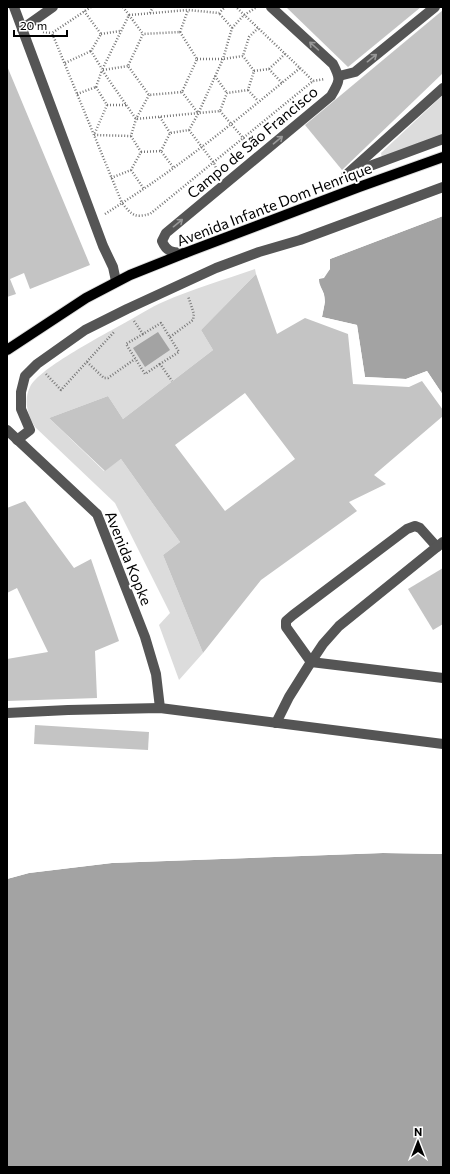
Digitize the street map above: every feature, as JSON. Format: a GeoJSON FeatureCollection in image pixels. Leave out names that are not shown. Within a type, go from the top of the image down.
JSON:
{"type":"FeatureCollection","features":[{"type":"Feature","properties":{"kind":"main road","name":"Avenida Infante Dom Henrique"},"geometry":{"type":"LineString","coordinates":[[7,350],[86,298],[116,281],[185,253],[365,185],[443,158]]}},
{"type":"Feature","properties":{"kind":"street"},"geometry":{"type":"LineString","coordinates":[[14,7],[116,281]]}},
{"type":"Feature","properties":{"kind":"street"},"geometry":{"type":"LineString","coordinates":[[22,29],[53,7]]}},
{"type":"Feature","properties":{"kind":"street"},"geometry":{"type":"LineString","coordinates":[[271,7],[333,64],[339,76],[355,72],[435,7]]}},
{"type":"Feature","properties":{"kind":"street","name":"Campo de São Francisco"},"geometry":{"type":"LineString","coordinates":[[185,253],[168,250],[162,241],[166,233],[331,96],[337,85],[339,76]]}},
{"type":"Feature","properties":{"kind":"street"},"geometry":{"type":"LineString","coordinates":[[443,88],[346,176],[443,139]]}},
{"type":"Feature","properties":{"kind":"street"},"geometry":{"type":"LineString","coordinates":[[17,440],[30,430],[21,409],[21,392],[25,376],[37,364],[85,330],[216,268],[259,252],[300,240],[443,186]]}},
{"type":"Feature","properties":{"kind":"street","name":"Avenida Kopke"},"geometry":{"type":"LineString","coordinates":[[7,430],[97,514],[145,637],[156,674],[160,708]]}},
{"type":"Feature","properties":{"kind":"street"},"geometry":{"type":"LineString","coordinates":[[276,723],[289,697],[311,662],[323,644],[339,626],[440,545],[420,528],[415,526],[407,529],[286,621],[286,627],[311,662],[443,678]]}},
{"type":"Feature","properties":{"kind":"street"},"geometry":{"type":"LineString","coordinates":[[7,713],[160,708],[443,744]]}},
{"type":"Feature","properties":{"kind":"path"},"geometry":{"type":"LineString","coordinates":[[91,7],[52,33],[122,203],[130,214],[140,217],[150,214],[244,139],[313,81],[339,76]]}},
{"type":"Feature","properties":{"kind":"path"},"geometry":{"type":"LineString","coordinates":[[123,7],[143,34]]}},
{"type":"Feature","properties":{"kind":"path"},"geometry":{"type":"LineString","coordinates":[[150,13],[153,7]]}},
{"type":"Feature","properties":{"kind":"path"},"geometry":{"type":"LineString","coordinates":[[219,13],[225,7]]}},
{"type":"Feature","properties":{"kind":"path"},"geometry":{"type":"LineString","coordinates":[[236,7],[313,81]]}},
{"type":"Feature","properties":{"kind":"path"},"geometry":{"type":"LineString","coordinates":[[170,133],[188,130],[198,114],[223,59],[232,28],[244,15],[257,7]]}},
{"type":"Feature","properties":{"kind":"path"},"geometry":{"type":"LineString","coordinates":[[129,15],[187,8],[219,13],[232,28]]}},
{"type":"Feature","properties":{"kind":"path"},"geometry":{"type":"LineString","coordinates":[[187,8],[180,32],[197,60]]}},
{"type":"Feature","properties":{"kind":"path"},"geometry":{"type":"LineString","coordinates":[[84,11],[101,34]]}},
{"type":"Feature","properties":{"kind":"path"},"geometry":{"type":"LineString","coordinates":[[78,94],[96,87],[102,70],[129,15]]}},
{"type":"Feature","properties":{"kind":"path"},"geometry":{"type":"LineString","coordinates":[[254,71],[244,56],[249,36],[258,28]]}},
{"type":"Feature","properties":{"kind":"path"},"geometry":{"type":"LineString","coordinates":[[101,34],[120,31]]}},
{"type":"Feature","properties":{"kind":"path"},"geometry":{"type":"LineString","coordinates":[[143,34],[180,32]]}},
{"type":"Feature","properties":{"kind":"path"},"geometry":{"type":"LineString","coordinates":[[65,63],[91,51],[101,34]]}},
{"type":"Feature","properties":{"kind":"path"},"geometry":{"type":"LineString","coordinates":[[128,66],[143,34]]}},
{"type":"Feature","properties":{"kind":"path"},"geometry":{"type":"LineString","coordinates":[[91,51],[102,70],[136,119]]}},
{"type":"Feature","properties":{"kind":"path"},"geometry":{"type":"LineString","coordinates":[[254,71],[269,69],[285,54]]}},
{"type":"Feature","properties":{"kind":"path"},"geometry":{"type":"LineString","coordinates":[[197,60],[223,59],[244,56]]}},
{"type":"Feature","properties":{"kind":"path"},"geometry":{"type":"LineString","coordinates":[[182,92],[197,60]]}},
{"type":"Feature","properties":{"kind":"path"},"geometry":{"type":"LineString","coordinates":[[102,70],[128,66]]}},
{"type":"Feature","properties":{"kind":"path"},"geometry":{"type":"LineString","coordinates":[[128,66],[149,95]]}},
{"type":"Feature","properties":{"kind":"path"},"geometry":{"type":"LineString","coordinates":[[93,220],[144,189],[202,147],[300,68]]}},
{"type":"Feature","properties":{"kind":"path"},"geometry":{"type":"LineString","coordinates":[[269,69],[282,83]]}},
{"type":"Feature","properties":{"kind":"path"},"geometry":{"type":"LineString","coordinates":[[248,90],[254,71]]}},
{"type":"Feature","properties":{"kind":"path"},"geometry":{"type":"LineString","coordinates":[[215,76],[227,93]]}},
{"type":"Feature","properties":{"kind":"path"},"geometry":{"type":"LineString","coordinates":[[96,87],[107,104]]}},
{"type":"Feature","properties":{"kind":"path"},"geometry":{"type":"LineString","coordinates":[[227,93],[248,90]]}},
{"type":"Feature","properties":{"kind":"path"},"geometry":{"type":"LineString","coordinates":[[248,90],[258,102]]}},
{"type":"Feature","properties":{"kind":"path"},"geometry":{"type":"LineString","coordinates":[[149,95],[182,92]]}},
{"type":"Feature","properties":{"kind":"path"},"geometry":{"type":"LineString","coordinates":[[182,92],[198,114]]}},
{"type":"Feature","properties":{"kind":"path"},"geometry":{"type":"LineString","coordinates":[[220,111],[227,93]]}},
{"type":"Feature","properties":{"kind":"path"},"geometry":{"type":"LineString","coordinates":[[141,152],[131,136],[136,119],[149,95]]}},
{"type":"Feature","properties":{"kind":"path"},"geometry":{"type":"LineString","coordinates":[[107,104],[126,105]]}},
{"type":"Feature","properties":{"kind":"path"},"geometry":{"type":"LineString","coordinates":[[94,135],[107,104]]}},
{"type":"Feature","properties":{"kind":"path"},"geometry":{"type":"LineString","coordinates":[[136,119],[220,111]]}},
{"type":"Feature","properties":{"kind":"path"},"geometry":{"type":"LineString","coordinates":[[220,111],[244,139]]}},
{"type":"Feature","properties":{"kind":"path"},"geometry":{"type":"LineString","coordinates":[[160,117],[170,133]]}},
{"type":"Feature","properties":{"kind":"path"},"geometry":{"type":"LineString","coordinates":[[188,130],[214,162],[223,186]]}},
{"type":"Feature","properties":{"kind":"path"},"geometry":{"type":"LineString","coordinates":[[161,151],[170,133]]}},
{"type":"Feature","properties":{"kind":"path"},"geometry":{"type":"LineString","coordinates":[[94,135],[131,136]]}},
{"type":"Feature","properties":{"kind":"path"},"geometry":{"type":"LineString","coordinates":[[141,152],[161,151]]}},
{"type":"Feature","properties":{"kind":"path"},"geometry":{"type":"LineString","coordinates":[[161,151],[173,167]]}},
{"type":"Feature","properties":{"kind":"path"},"geometry":{"type":"LineString","coordinates":[[111,178],[132,170],[141,152]]}},
{"type":"Feature","properties":{"kind":"path"},"geometry":{"type":"LineString","coordinates":[[132,170],[144,189]]}},
{"type":"Feature","properties":{"kind":"path"},"geometry":{"type":"LineString","coordinates":[[170,337],[193,320],[194,317],[184,283]]}},
{"type":"Feature","properties":{"kind":"path"},"geometry":{"type":"LineString","coordinates":[[127,309],[143,334]]}},
{"type":"Feature","properties":{"kind":"path"},"geometry":{"type":"LineString","coordinates":[[37,364],[61,390],[115,330],[110,317]]}},
{"type":"Feature","properties":{"kind":"path"},"geometry":{"type":"LineString","coordinates":[[161,323],[179,352],[145,374],[126,344],[143,334],[161,323]]}},
{"type":"Feature","properties":{"kind":"path"},"geometry":{"type":"LineString","coordinates":[[87,362],[104,378],[108,378],[135,359]]}},
{"type":"Feature","properties":{"kind":"path"},"geometry":{"type":"LineString","coordinates":[[160,364],[172,381]]}},
{"type":"Feature","properties":{"kind":"shaded area"},"geometry":{"type":"Polygon","coordinates":[[[443,95],[443,135],[382,158],[381,153],[443,95]]]}},
{"type":"Feature","properties":{"kind":"shaded area"},"geometry":{"type":"Polygon","coordinates":[[[443,216],[443,395],[427,371],[406,379],[365,377],[357,325],[322,317],[325,298],[319,279],[330,269],[330,259],[443,216]]]}},
{"type":"Feature","properties":{"kind":"shaded area"},"geometry":{"type":"Polygon","coordinates":[[[255,269],[256,274],[201,330],[213,350],[123,419],[108,396],[49,418],[104,471],[121,459],[180,542],[163,555],[203,653],[179,680],[159,625],[170,613],[115,503],[35,427],[28,413],[27,397],[30,387],[36,379],[46,370],[74,351],[163,302],[255,269]]]}},
{"type":"Feature","properties":{"kind":"shaded area"},"geometry":{"type":"Polygon","coordinates":[[[158,332],[170,350],[145,367],[133,348],[158,332]]]}},
{"type":"Feature","properties":{"kind":"shaded area"},"geometry":{"type":"Polygon","coordinates":[[[383,853],[443,854],[443,1167],[7,1167],[7,879],[29,873],[112,863],[383,853]]]}},
{"type":"Feature","properties":{"kind":"pier"},"geometry":{"type":"Polygon","coordinates":[[[443,214],[443,216],[330,259],[330,269],[324,278],[319,279],[319,284],[324,294],[325,302],[322,317],[357,325],[365,377],[406,379],[427,371],[443,397],[426,373],[406,381],[364,378],[355,326],[320,318],[323,302],[322,295],[317,284],[317,278],[322,276],[328,269],[329,257],[443,214]]]}},
{"type":"Feature","properties":{"kind":"pier"},"geometry":{"type":"Polygon","coordinates":[[[383,851],[443,852],[443,854],[383,853],[112,863],[29,873],[7,879],[7,877],[28,871],[111,861],[383,851]]]}},
{"type":"Feature","properties":{"kind":"building"},"geometry":{"type":"Polygon","coordinates":[[[286,7],[421,7],[348,67],[286,7]]]}},
{"type":"Feature","properties":{"kind":"building"},"geometry":{"type":"Polygon","coordinates":[[[443,10],[443,73],[342,170],[305,125],[443,10]]]}},
{"type":"Feature","properties":{"kind":"building"},"geometry":{"type":"Polygon","coordinates":[[[7,66],[90,265],[30,289],[24,273],[10,279],[16,294],[7,297],[7,66]]]}},
{"type":"Feature","properties":{"kind":"building"},"geometry":{"type":"Polygon","coordinates":[[[256,274],[277,334],[305,318],[348,334],[353,384],[409,387],[422,381],[443,410],[443,416],[374,475],[386,484],[349,502],[357,511],[261,580],[203,653],[163,555],[180,542],[121,459],[105,471],[49,418],[108,396],[123,419],[213,350],[201,330],[256,274]],[[245,393],[175,445],[225,511],[295,459],[245,393]]]}},
{"type":"Feature","properties":{"kind":"building"},"geometry":{"type":"Polygon","coordinates":[[[25,501],[74,568],[91,559],[119,641],[95,651],[97,698],[7,701],[7,659],[48,652],[17,588],[7,593],[7,508],[25,501]]]}},
{"type":"Feature","properties":{"kind":"building"},"geometry":{"type":"Polygon","coordinates":[[[443,568],[443,624],[433,630],[408,589],[443,568]]]}},
{"type":"Feature","properties":{"kind":"building"},"geometry":{"type":"Polygon","coordinates":[[[35,725],[149,732],[148,750],[34,744],[35,725]]]}}]}
